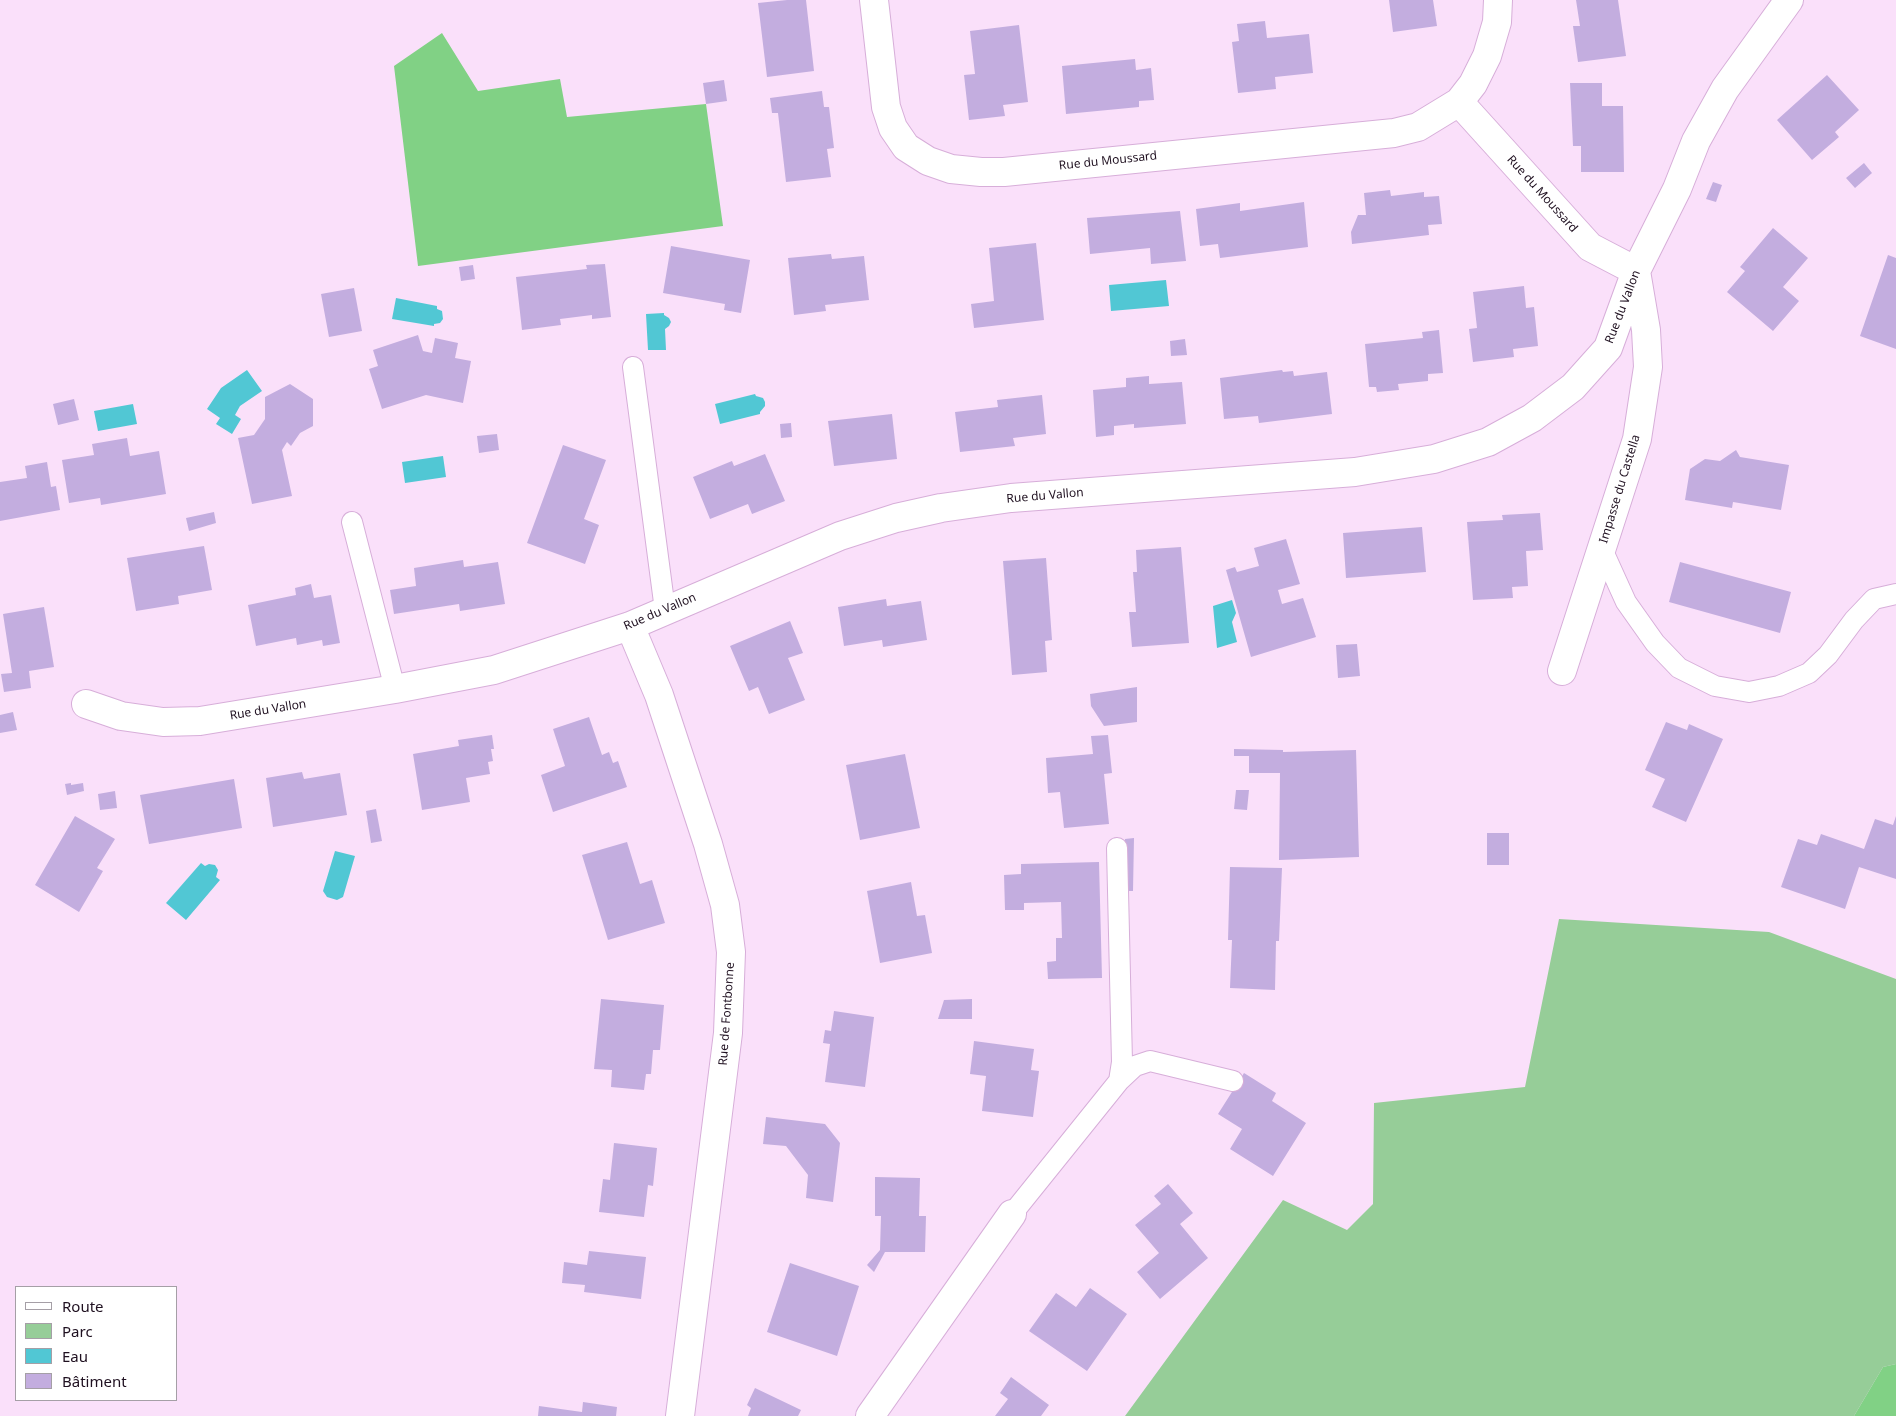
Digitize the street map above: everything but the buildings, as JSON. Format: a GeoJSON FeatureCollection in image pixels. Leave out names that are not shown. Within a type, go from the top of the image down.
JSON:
{"type":"FeatureCollection","features":[{"type":"Feature","properties":{"kind":"street","name":"Rue du Moussard"},"geometry":{"type":"LineString","coordinates":[[874,0],[886,107],[893,128],[906,147],[928,161],[951,168],[981,172],[1004,172],[1394,133],[1418,127],[1459,102],[1473,84],[1486,56],[1496,22],[1498,0]]}},
{"type":"Feature","properties":{"kind":"street","name":"Rue du Vallon"},"geometry":{"type":"LineString","coordinates":[[86,704],[121,716],[163,722],[200,721],[395,689],[494,670],[630,626],[840,536],[896,518],[941,508],[1011,498],[1355,472],[1434,459],[1488,442],[1532,418],[1573,387],[1608,348],[1636,271],[1677,189],[1696,140],[1724,90],[1789,0]]}},
{"type":"Feature","properties":{"kind":"street","name":"Rue du Moussard"},"geometry":{"type":"LineString","coordinates":[[1459,102],[1590,247],[1636,271]]}},
{"type":"Feature","properties":{"kind":"street","name":"Impasse du Castella"},"geometry":{"type":"LineString","coordinates":[[1562,671],[1637,439],[1648,367],[1646,330],[1636,271]]}},
{"type":"Feature","properties":{"kind":"street","name":"Rue de Fontbonne"},"geometry":{"type":"LineString","coordinates":[[630,626],[659,695],[708,844],[725,905],[731,952],[728,1033],[680,1416]]}},
{"type":"Feature","properties":{"kind":"street"},"geometry":{"type":"LineString","coordinates":[[870,1416],[1012,1214]]}},
{"type":"Feature","properties":{"kind":"lane"},"geometry":{"type":"LineString","coordinates":[[633,367],[665,610]]}},
{"type":"Feature","properties":{"kind":"lane"},"geometry":{"type":"LineString","coordinates":[[352,522],[395,689]]}},
{"type":"Feature","properties":{"kind":"lane"},"geometry":{"type":"LineString","coordinates":[[1602,549],[1626,602],[1655,644],[1679,668],[1715,686],[1749,692],[1779,686],[1809,673],[1828,654],[1854,620],[1874,599],[1896,594]]}},
{"type":"Feature","properties":{"kind":"lane"},"geometry":{"type":"LineString","coordinates":[[1117,848],[1122,1062],[1119,1081]]}},
{"type":"Feature","properties":{"kind":"lane"},"geometry":{"type":"LineString","coordinates":[[1012,1214],[1119,1081],[1134,1066],[1150,1061],[1233,1080]]}},
{"type":"Feature","properties":{"kind":"green space"},"geometry":{"type":"Polygon","coordinates":[[[442,33],[478,91],[560,79],[567,117],[706,104],[723,226],[418,266],[394,66],[442,33]]]}},
{"type":"Feature","properties":{"kind":"green space"},"geometry":{"type":"Polygon","coordinates":[[[1559,919],[1769,932],[1896,979],[1896,1364],[1883,1367],[1854,1416],[1125,1416],[1283,1200],[1347,1230],[1373,1204],[1374,1103],[1525,1087],[1559,919]]]}},
{"type":"Feature","properties":{"kind":"green space"},"geometry":{"type":"Polygon","coordinates":[[[1896,1364],[1896,1416],[1854,1416],[1883,1367],[1896,1364]]]}},
{"type":"Feature","properties":{"kind":"water"},"geometry":{"type":"Polygon","coordinates":[[[1166,280],[1169,306],[1111,311],[1109,285],[1166,280]]]}},
{"type":"Feature","properties":{"kind":"water"},"geometry":{"type":"Polygon","coordinates":[[[396,298],[437,306],[437,309],[442,311],[443,319],[440,323],[434,324],[434,326],[392,319],[396,298]]]}},
{"type":"Feature","properties":{"kind":"water"},"geometry":{"type":"Polygon","coordinates":[[[664,313],[671,322],[665,329],[666,350],[648,350],[646,314],[664,313]]]}},
{"type":"Feature","properties":{"kind":"water"},"geometry":{"type":"Polygon","coordinates":[[[247,370],[262,391],[240,406],[235,415],[241,419],[232,434],[216,424],[220,418],[207,409],[221,388],[247,370]]]}},
{"type":"Feature","properties":{"kind":"water"},"geometry":{"type":"Polygon","coordinates":[[[755,394],[763,398],[765,402],[765,406],[760,414],[720,424],[715,404],[755,394]]]}},
{"type":"Feature","properties":{"kind":"water"},"geometry":{"type":"Polygon","coordinates":[[[133,404],[137,424],[98,431],[94,411],[133,404]]]}},
{"type":"Feature","properties":{"kind":"water"},"geometry":{"type":"Polygon","coordinates":[[[443,456],[446,477],[405,483],[402,462],[443,456]]]}},
{"type":"Feature","properties":{"kind":"water"},"geometry":{"type":"Polygon","coordinates":[[[1232,600],[1236,613],[1232,622],[1237,642],[1217,648],[1213,606],[1232,600]]]}},
{"type":"Feature","properties":{"kind":"water"},"geometry":{"type":"Polygon","coordinates":[[[335,851],[355,856],[343,897],[337,900],[327,897],[323,891],[335,851]]]}},
{"type":"Feature","properties":{"kind":"water"},"geometry":{"type":"Polygon","coordinates":[[[201,863],[205,866],[209,864],[215,865],[218,870],[216,877],[220,880],[186,920],[166,903],[201,863]]]}}]}
